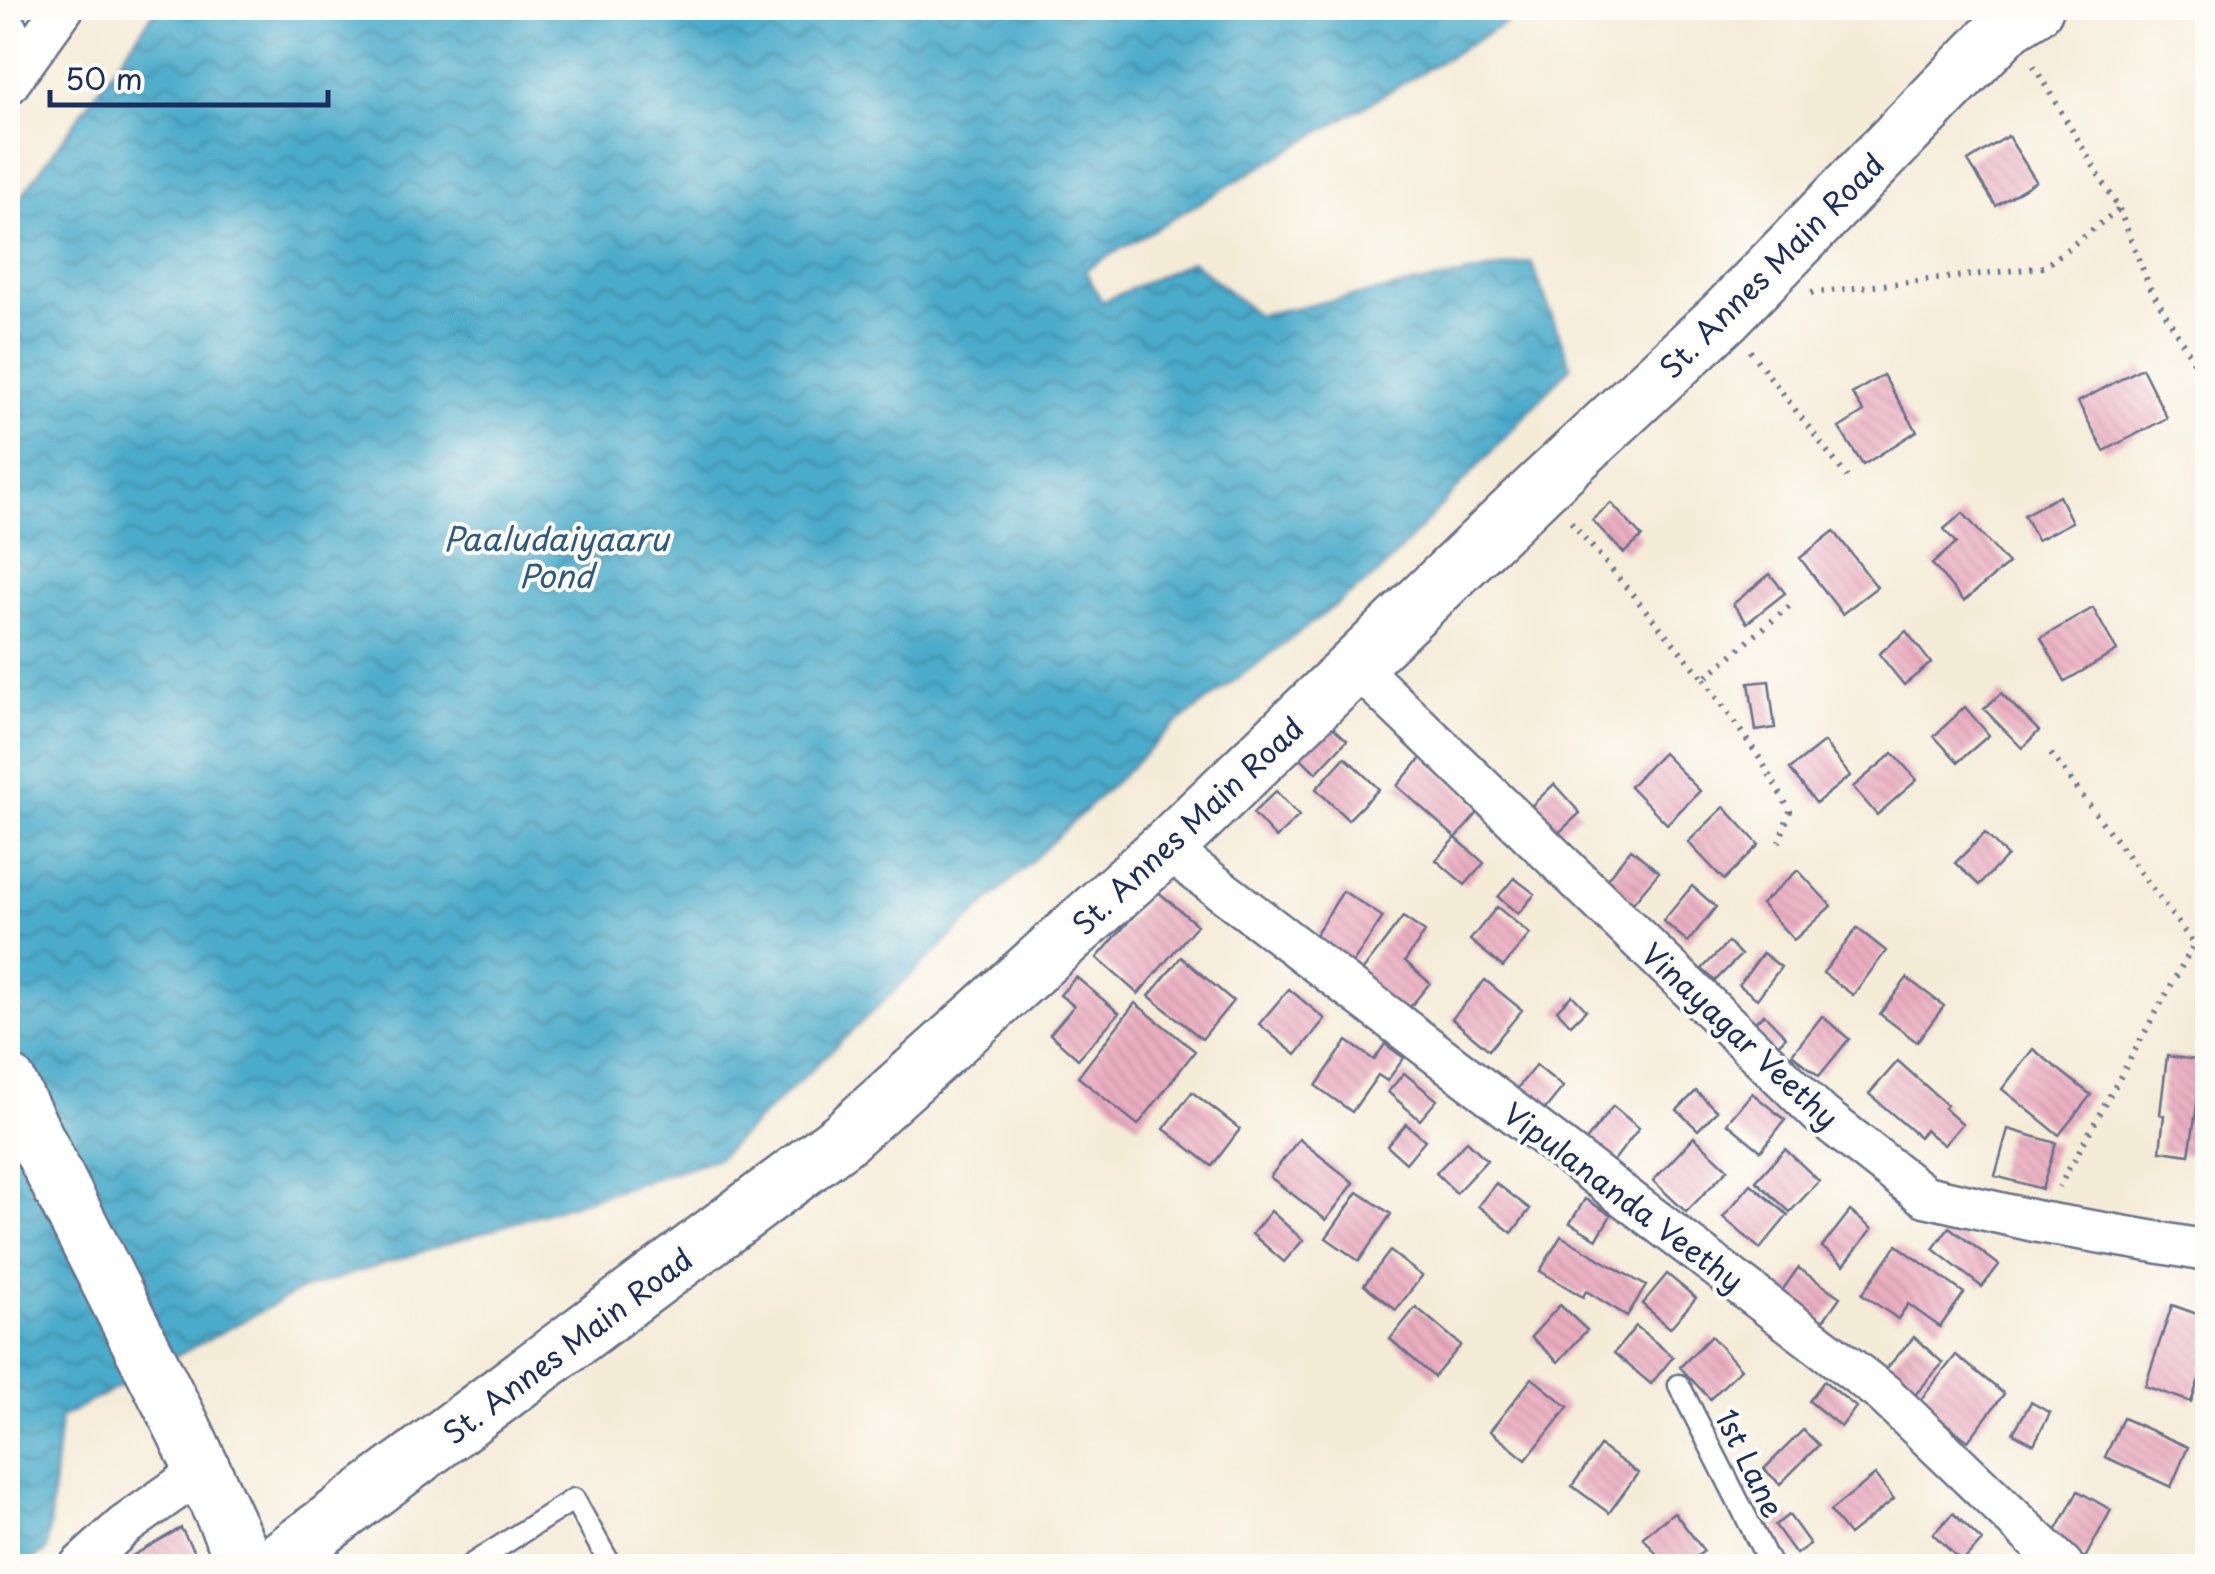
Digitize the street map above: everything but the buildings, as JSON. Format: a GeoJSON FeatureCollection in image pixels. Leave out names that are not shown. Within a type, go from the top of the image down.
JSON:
{"type":"FeatureCollection","features":[{"type":"Feature","properties":{"kind":"street"},"geometry":{"type":"LineString","coordinates":[[19,68],[63,8]]}},
{"type":"Feature","properties":{"kind":"street","name":"St. Annes Main Road"},"geometry":{"type":"LineString","coordinates":[[271,1566],[844,1138],[1166,848],[1541,487],[1724,317],[2022,16]]}},
{"type":"Feature","properties":{"kind":"street","name":"Vinayagar Veethy"},"geometry":{"type":"LineString","coordinates":[[1356,666],[1821,1115],[1926,1196],[2039,1222],[2208,1251]]}},
{"type":"Feature","properties":{"kind":"street","name":"Vipulananda Veethy"},"geometry":{"type":"LineString","coordinates":[[1166,848],[1884,1394],[2063,1566]]}},
{"type":"Feature","properties":{"kind":"street"},"geometry":{"type":"LineString","coordinates":[[8,1084],[193,1450],[247,1566]]}},
{"type":"Feature","properties":{"kind":"street"},"geometry":{"type":"LineString","coordinates":[[80,1566],[124,1526],[193,1450]]}},
{"type":"Feature","properties":{"kind":"lane"},"geometry":{"type":"LineString","coordinates":[[8,10],[19,68]]}},
{"type":"Feature","properties":{"kind":"lane","name":"1st Lane"},"geometry":{"type":"LineString","coordinates":[[1680,1385],[1770,1566]]}},
{"type":"Feature","properties":{"kind":"lane"},"geometry":{"type":"LineString","coordinates":[[469,1566],[574,1499],[611,1566]]}},
{"type":"Feature","properties":{"kind":"path"},"geometry":{"type":"LineString","coordinates":[[2022,16],[2120,209],[2150,288],[2208,385]]}},
{"type":"Feature","properties":{"kind":"path"},"geometry":{"type":"LineString","coordinates":[[1806,294],[2044,267],[2120,209]]}},
{"type":"Feature","properties":{"kind":"path"},"geometry":{"type":"LineString","coordinates":[[1724,317],[1847,477]]}},
{"type":"Feature","properties":{"kind":"path"},"geometry":{"type":"LineString","coordinates":[[1541,487],[1704,679],[1761,760],[1790,812],[1779,842]]}},
{"type":"Feature","properties":{"kind":"path"},"geometry":{"type":"LineString","coordinates":[[1704,679],[1794,602]]}},
{"type":"Feature","properties":{"kind":"path"},"geometry":{"type":"LineString","coordinates":[[2039,1222],[2194,944],[2051,754]]}},
{"type":"Feature","properties":{"kind":"water","name":"Paaludaiyaaru Pond"},"geometry":{"type":"Polygon","coordinates":[[[157,8],[1531,8],[1085,270],[1102,302],[1192,261],[1257,315],[1531,262],[1571,366],[1380,572],[1175,725],[718,1158],[301,1290],[60,1418],[47,1550],[22,1566],[8,1566],[8,215],[157,8]]]}}]}
